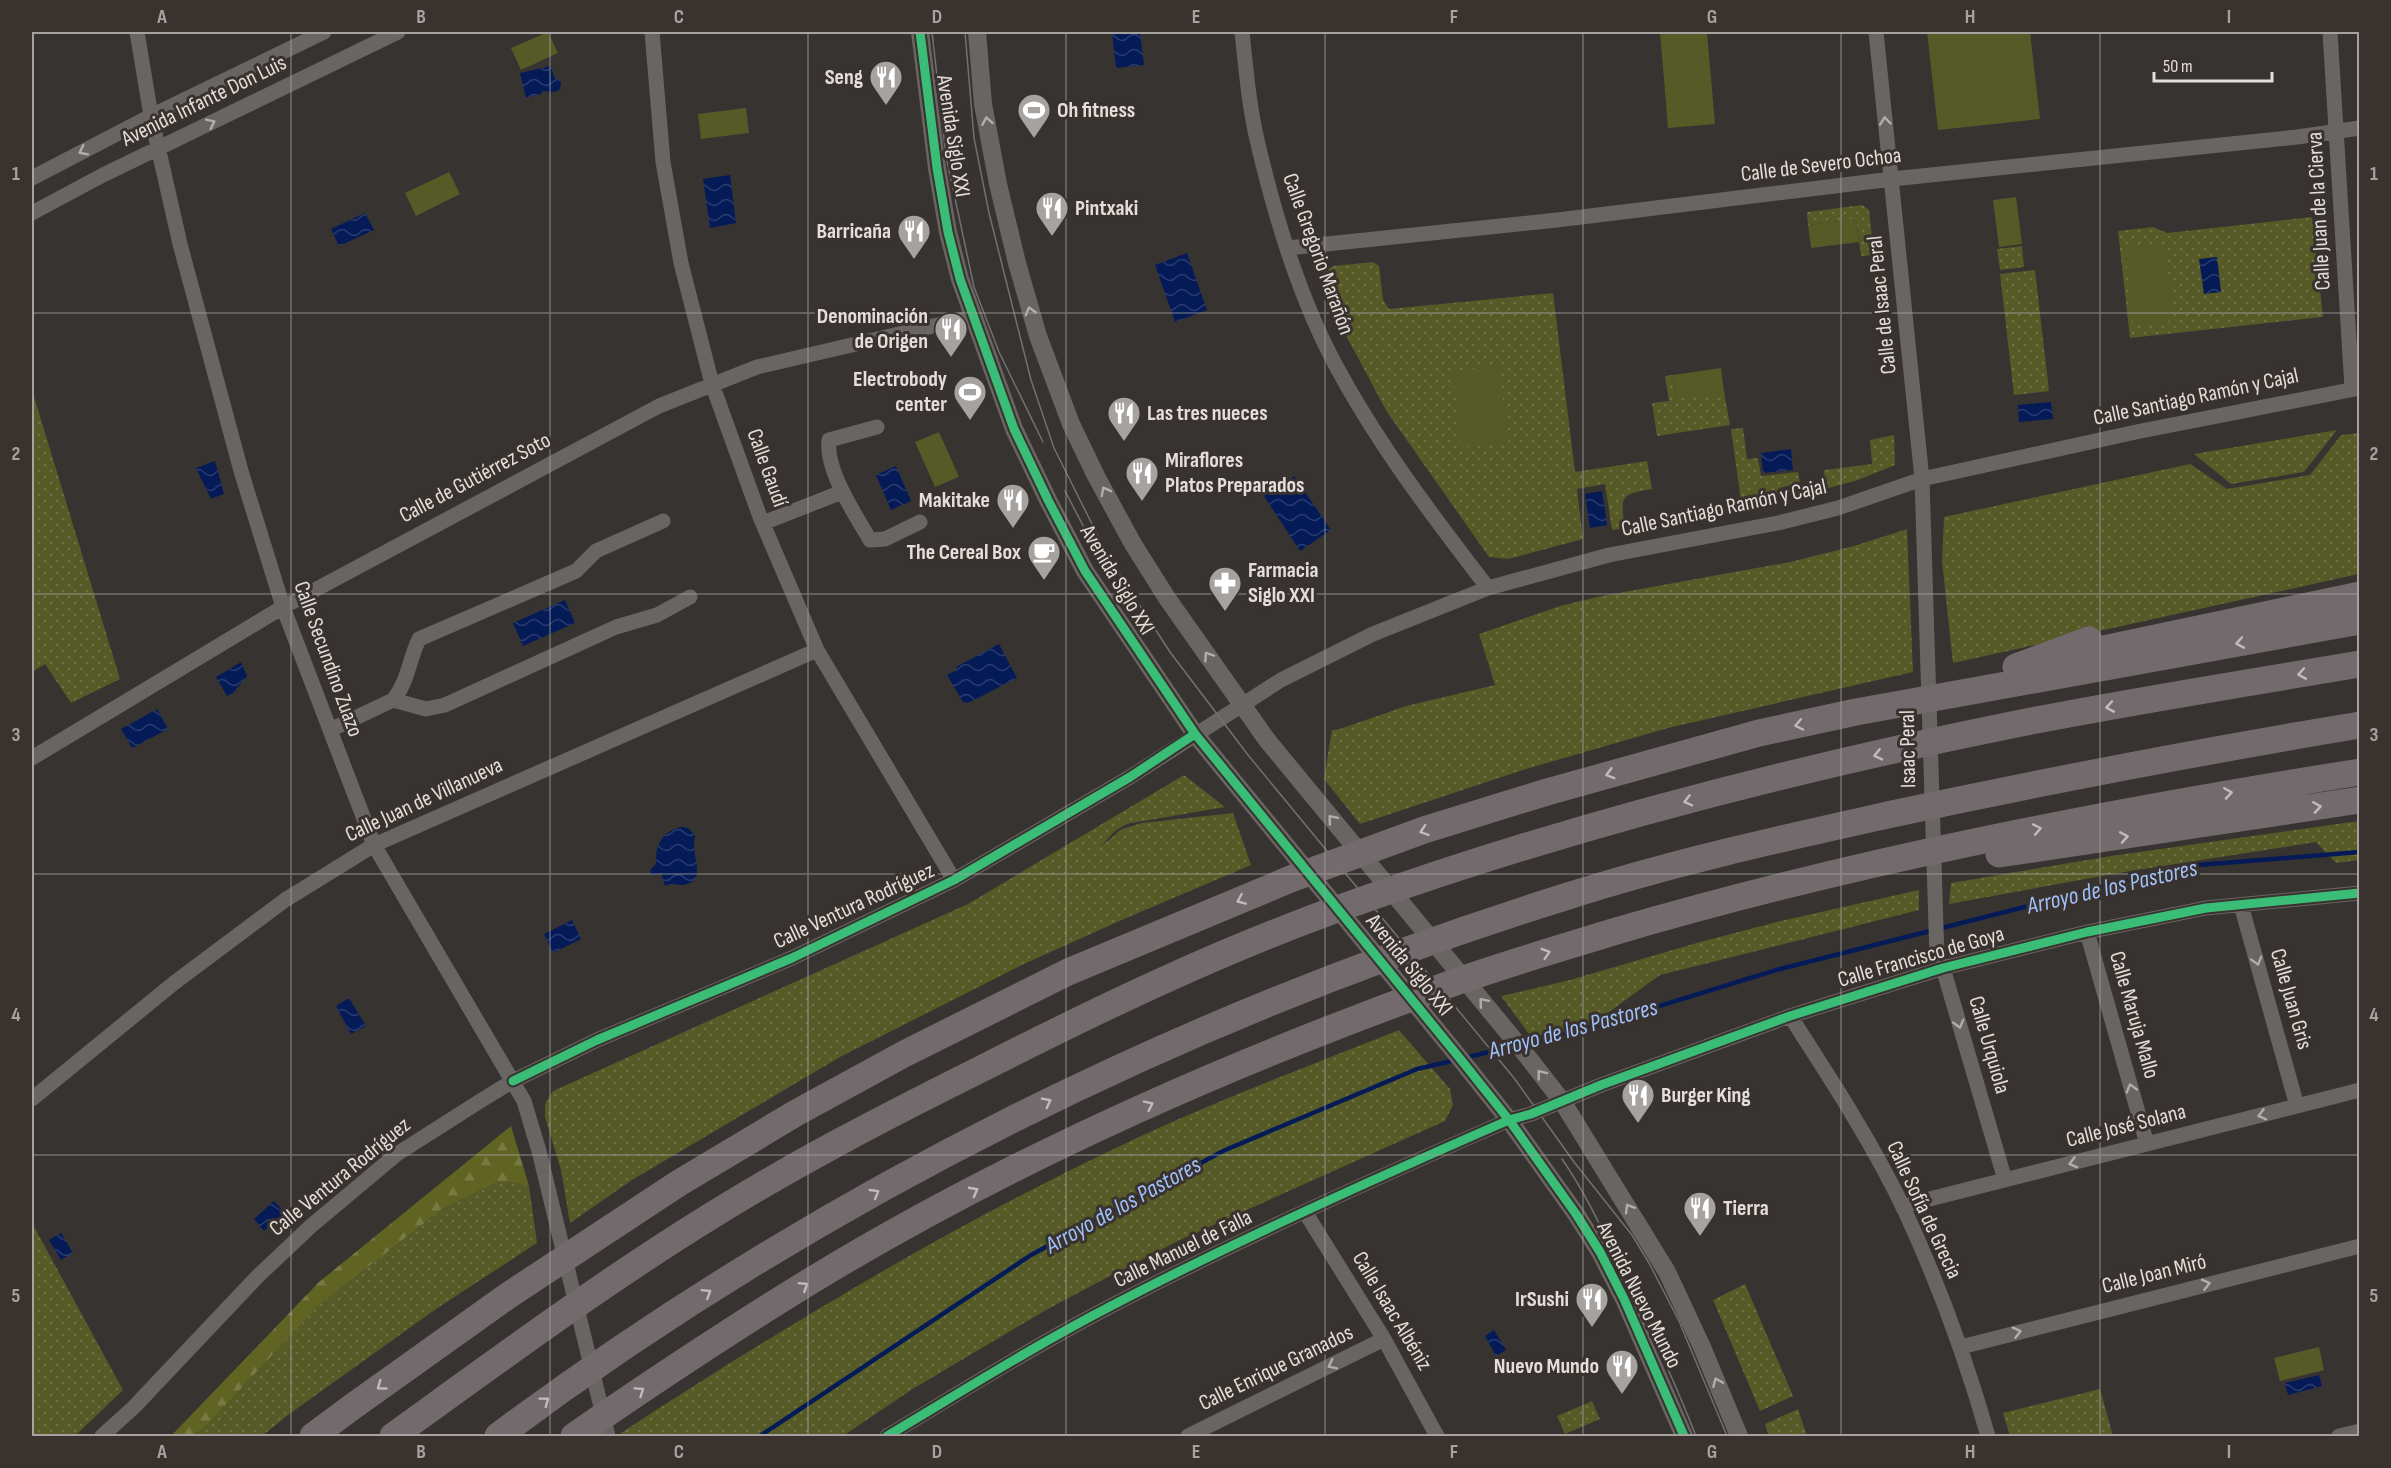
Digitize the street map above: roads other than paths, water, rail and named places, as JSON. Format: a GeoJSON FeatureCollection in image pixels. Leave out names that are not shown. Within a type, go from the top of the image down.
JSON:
{"type":"FeatureCollection","features":[{"type":"Feature","properties":{"kind":"highway"},"geometry":{"type":"LineString","coordinates":[[2016,667],[2092,639],[2252,606],[2360,580]]}},
{"type":"Feature","properties":{"kind":"highway"},"geometry":{"type":"LineString","coordinates":[[1856,712],[2016,667],[2360,595]]}},
{"type":"Feature","properties":{"kind":"highway"},"geometry":{"type":"LineString","coordinates":[[313,1437],[351,1407],[509,1295],[679,1183],[796,1113],[904,1054],[1068,972],[1293,878],[1425,830],[1546,792],[1759,733],[1856,712],[2360,621]]}},
{"type":"Feature","properties":{"kind":"highway"},"geometry":{"type":"LineString","coordinates":[[393,1437],[595,1293],[711,1216],[814,1156],[914,1102],[1094,1011],[1256,941],[1357,902],[1536,843],[1787,776],[2018,724],[2360,664]]}},
{"type":"Feature","properties":{"kind":"highway"},"geometry":{"type":"LineString","coordinates":[[498,1437],[563,1388],[664,1320],[777,1249],[940,1156],[1111,1070],[1337,975],[1569,895],[1771,842],[2028,785],[2360,726]]}},
{"type":"Feature","properties":{"kind":"highway"},"geometry":{"type":"LineString","coordinates":[[574,1437],[810,1281],[1010,1172],[1159,1100],[1292,1044],[1450,984],[1702,906],[1912,855],[2201,798],[2360,772]]}},
{"type":"Feature","properties":{"kind":"highway"},"geometry":{"type":"LineString","coordinates":[[1593,939],[1678,927],[1870,878],[1994,855],[2360,800]]}},
{"type":"Feature","properties":{"kind":"street","name":"Calle Secundino Zuazo"},"geometry":{"type":"LineString","coordinates":[[137,32],[151,116],[183,255],[242,471],[283,607],[374,845],[524,1101],[539,1151],[608,1437]]}},
{"type":"Feature","properties":{"kind":"street","name":"Avenida Infante Don Luis"},"geometry":{"type":"LineString","coordinates":[[32,178],[151,116],[324,32]]}},
{"type":"Feature","properties":{"kind":"street","name":"Avenida Infante Don Luis"},"geometry":{"type":"LineString","coordinates":[[32,213],[158,148],[398,32]]}},
{"type":"Feature","properties":{"kind":"street","name":"Calle Gaudí"},"geometry":{"type":"LineString","coordinates":[[652,32],[663,162],[681,262],[712,384],[763,524],[817,650],[954,880]]}},
{"type":"Feature","properties":{"kind":"street","name":"Avenida Siglo XXI"},"geometry":{"type":"LineString","coordinates":[[920,32],[937,168],[948,232],[960,279],[1014,429],[1059,520],[1097,590],[1195,734],[1462,1061]]}},
{"type":"Feature","properties":{"kind":"street","name":"Avenida Siglo XXI"},"geometry":{"type":"LineString","coordinates":[[978,32],[983,104],[998,184],[1038,336],[1071,424],[1133,544],[1267,740],[1520,1047]]}},
{"type":"Feature","properties":{"kind":"street","name":"Calle Gregorio Marañón"},"geometry":{"type":"LineString","coordinates":[[1242,32],[1258,143],[1304,296],[1329,350],[1396,467],[1488,588]]}},
{"type":"Feature","properties":{"kind":"street","name":"Calle de Isaac Peral"},"geometry":{"type":"LineString","coordinates":[[1876,32],[1922,479],[1926,575]]}},
{"type":"Feature","properties":{"kind":"street","name":"Calle Juan de la Cierva"},"geometry":{"type":"LineString","coordinates":[[2330,32],[2356,388]]}},
{"type":"Feature","properties":{"kind":"street","name":"Calle de Severo Ochoa"},"geometry":{"type":"LineString","coordinates":[[1288,248],[1557,220],[1892,179],[2286,138],[2360,128]]}},
{"type":"Feature","properties":{"kind":"street","name":"Calle de Gutiérrez Soto"},"geometry":{"type":"LineString","coordinates":[[32,758],[283,607],[659,406],[757,367],[972,316]]}},
{"type":"Feature","properties":{"kind":"street","name":"Calle Santiago Ramón y Cajal"},"geometry":{"type":"LineString","coordinates":[[1195,734],[1298,670],[1373,634],[1488,588],[1609,555],[1778,524],[1838,508],[1922,479],[2136,432],[2356,388]]}},
{"type":"Feature","properties":{"kind":"street"},"geometry":{"type":"LineString","coordinates":[[877,427],[829,440],[828,449],[842,492],[870,540],[885,539],[920,522]]}},
{"type":"Feature","properties":{"kind":"street"},"geometry":{"type":"LineString","coordinates":[[763,524],[842,492]]}},
{"type":"Feature","properties":{"kind":"street"},"geometry":{"type":"LineString","coordinates":[[330,730],[393,700],[403,688],[410,659],[419,639],[576,571],[596,551],[663,522]]}},
{"type":"Feature","properties":{"kind":"street","name":"Isaac Peral"},"geometry":{"type":"LineString","coordinates":[[1926,575],[1935,922]]}},
{"type":"Feature","properties":{"kind":"street"},"geometry":{"type":"LineString","coordinates":[[393,700],[426,709],[445,705],[616,627],[657,615],[690,597]]}},
{"type":"Feature","properties":{"kind":"street","name":"Calle Juan de Villanueva"},"geometry":{"type":"LineString","coordinates":[[32,1099],[174,983],[285,900],[374,845],[817,650]]}},
{"type":"Feature","properties":{"kind":"street","name":"Calle Ventura Rodríguez"},"geometry":{"type":"LineString","coordinates":[[102,1437],[134,1407],[258,1276],[312,1226],[397,1154],[513,1081],[607,1036],[792,958],[954,880],[1130,777],[1195,734]]}},
{"type":"Feature","properties":{"kind":"street","name":"Calle Francisco de Goya"},"geometry":{"type":"LineString","coordinates":[[1509,1120],[1531,1114],[1601,1084],[1790,1016],[1943,968],[2087,932],[2206,908],[2360,893]]}},
{"type":"Feature","properties":{"kind":"street","name":"Calle Juan Gris"},"geometry":{"type":"LineString","coordinates":[[2241,905],[2297,1106]]}},
{"type":"Feature","properties":{"kind":"street","name":"Calle Urquiola"},"geometry":{"type":"LineString","coordinates":[[1935,922],[1937,958],[1943,968],[2005,1180]]}},
{"type":"Feature","properties":{"kind":"street","name":"Calle Maruja Mallo"},"geometry":{"type":"LineString","coordinates":[[2087,932],[2147,1144]]}},
{"type":"Feature","properties":{"kind":"street","name":"Calle Sofía de Grecia"},"geometry":{"type":"LineString","coordinates":[[1790,1016],[1853,1117],[1903,1208],[1961,1347],[1988,1437]]}},
{"type":"Feature","properties":{"kind":"street","name":"Avenida Nuevo Mundo"},"geometry":{"type":"LineString","coordinates":[[1520,1047],[1562,1101],[1667,1272],[1702,1347],[1739,1437]]}},
{"type":"Feature","properties":{"kind":"street","name":"Avenida Nuevo Mundo"},"geometry":{"type":"LineString","coordinates":[[1462,1061],[1509,1120],[1576,1214],[1600,1252],[1648,1350],[1684,1437]]}},
{"type":"Feature","properties":{"kind":"street","name":"Calle José Solana"},"geometry":{"type":"LineString","coordinates":[[1903,1208],[1914,1203],[2360,1090]]}},
{"type":"Feature","properties":{"kind":"street","name":"Calle Manuel de Falla"},"geometry":{"type":"LineString","coordinates":[[887,1437],[982,1379],[1109,1307],[1305,1212],[1509,1120]]}},
{"type":"Feature","properties":{"kind":"street","name":"Calle Isaac Albéniz"},"geometry":{"type":"LineString","coordinates":[[1305,1212],[1384,1339],[1437,1437]]}},
{"type":"Feature","properties":{"kind":"street","name":"Calle Joan Miró"},"geometry":{"type":"LineString","coordinates":[[1961,1347],[2360,1246]]}},
{"type":"Feature","properties":{"kind":"street","name":"Calle Enrique Granados"},"geometry":{"type":"LineString","coordinates":[[1188,1437],[1384,1339]]}},
{"type":"Feature","properties":{"kind":"street"},"geometry":{"type":"LineString","coordinates":[[2339,1437],[2360,1431]]}},
{"type":"Feature","properties":{"kind":"water"},"geometry":{"type":"Polygon","coordinates":[[[1112,32],[1140,32],[1144,65],[1116,68],[1112,32]]]}},
{"type":"Feature","properties":{"kind":"water"},"geometry":{"type":"Polygon","coordinates":[[[551,66],[554,77],[561,82],[560,89],[555,92],[543,91],[541,94],[526,98],[520,73],[551,66]]]}},
{"type":"Feature","properties":{"kind":"water"},"geometry":{"type":"Polygon","coordinates":[[[730,175],[736,223],[710,228],[703,179],[730,175]]]}},
{"type":"Feature","properties":{"kind":"water"},"geometry":{"type":"Polygon","coordinates":[[[365,213],[374,230],[339,246],[331,229],[365,213]]]}},
{"type":"Feature","properties":{"kind":"water"},"geometry":{"type":"Polygon","coordinates":[[[1187,253],[1207,310],[1175,322],[1155,265],[1187,253]]]}},
{"type":"Feature","properties":{"kind":"water"},"geometry":{"type":"Polygon","coordinates":[[[2217,257],[2221,292],[2204,294],[2199,259],[2217,257]]]}},
{"type":"Feature","properties":{"kind":"water"},"geometry":{"type":"Polygon","coordinates":[[[2051,402],[2053,419],[2019,422],[2018,405],[2051,402]]]}},
{"type":"Feature","properties":{"kind":"water"},"geometry":{"type":"Polygon","coordinates":[[[1791,449],[1793,470],[1763,473],[1761,453],[1791,449]]]}},
{"type":"Feature","properties":{"kind":"water"},"geometry":{"type":"Polygon","coordinates":[[[215,461],[224,494],[211,499],[196,468],[215,461]]]}},
{"type":"Feature","properties":{"kind":"water"},"geometry":{"type":"Polygon","coordinates":[[[896,466],[911,501],[891,510],[876,475],[896,466]]]}},
{"type":"Feature","properties":{"kind":"water"},"geometry":{"type":"Polygon","coordinates":[[[1294,476],[1331,530],[1300,551],[1264,496],[1294,476]]]}},
{"type":"Feature","properties":{"kind":"water"},"geometry":{"type":"Polygon","coordinates":[[[1602,491],[1607,525],[1590,528],[1585,494],[1602,491]]]}},
{"type":"Feature","properties":{"kind":"water"},"geometry":{"type":"Polygon","coordinates":[[[565,600],[575,623],[523,646],[513,623],[565,600]]]}},
{"type":"Feature","properties":{"kind":"water"},"geometry":{"type":"Polygon","coordinates":[[[999,644],[1017,678],[974,700],[963,702],[947,675],[957,670],[956,667],[999,644]]]}},
{"type":"Feature","properties":{"kind":"water"},"geometry":{"type":"Polygon","coordinates":[[[241,662],[247,676],[233,693],[227,696],[216,677],[241,662]]]}},
{"type":"Feature","properties":{"kind":"water"},"geometry":{"type":"Polygon","coordinates":[[[157,709],[168,729],[132,748],[121,729],[157,709]]]}},
{"type":"Feature","properties":{"kind":"water"},"geometry":{"type":"Polygon","coordinates":[[[681,827],[688,828],[695,835],[697,874],[690,883],[665,886],[661,873],[654,876],[650,870],[656,864],[658,845],[661,840],[669,832],[681,827]]]}},
{"type":"Feature","properties":{"kind":"water"},"geometry":{"type":"Polygon","coordinates":[[[572,920],[581,939],[553,953],[544,934],[572,920]]]}},
{"type":"Feature","properties":{"kind":"water"},"geometry":{"type":"Polygon","coordinates":[[[349,998],[366,1026],[351,1034],[336,1006],[349,998]]]}},
{"type":"Feature","properties":{"kind":"water"},"geometry":{"type":"Polygon","coordinates":[[[274,1201],[285,1213],[264,1231],[254,1219],[274,1201]]]}},
{"type":"Feature","properties":{"kind":"water"},"geometry":{"type":"Polygon","coordinates":[[[61,1233],[73,1253],[61,1260],[49,1240],[61,1233]]]}},
{"type":"Feature","properties":{"kind":"water"},"geometry":{"type":"Polygon","coordinates":[[[1494,1330],[1506,1350],[1496,1356],[1485,1336],[1494,1330]]]}},
{"type":"Feature","properties":{"kind":"water"},"geometry":{"type":"Polygon","coordinates":[[[2319,1375],[2322,1386],[2288,1395],[2285,1383],[2319,1375]]]}},
{"type":"Feature","properties":{"kind":"waterway","name":"Arroyo de los Pastores"},"geometry":{"type":"LineString","coordinates":[[1522,1044],[1581,1030],[1780,969],[2186,866],[2360,852]]}},
{"type":"Feature","properties":{"kind":"waterway","name":"Arroyo de los Pastores"},"geometry":{"type":"LineString","coordinates":[[1464,1058],[1514,1046]]}},
{"type":"Feature","properties":{"kind":"waterway","name":"Arroyo de los Pastores"},"geometry":{"type":"LineString","coordinates":[[760,1436],[1031,1255],[1223,1151],[1417,1069],[1456,1060]]}},
{"type":"Feature","properties":{"kind":"tram line"},"geometry":{"type":"LineString","coordinates":[[932,32],[946,156],[974,287],[999,352],[1043,442]]}},
{"type":"Feature","properties":{"kind":"tram line"},"geometry":{"type":"LineString","coordinates":[[965,32],[974,138],[989,213],[1031,380],[1054,448],[1109,558],[1170,652],[1248,755],[1514,1078],[1574,1162],[1632,1235],[1679,1321],[1727,1436]]}},
{"type":"Feature","properties":{"kind":"tram line"},"geometry":{"type":"LineString","coordinates":[[1065,491],[1101,560]]}},
{"type":"Feature","properties":{"kind":"tram line"},"geometry":{"type":"LineString","coordinates":[[1562,1159],[1590,1206],[1626,1278],[1696,1436]]}},
{"type":"Feature","properties":{"kind":"place","name":"Seng"},"geometry":{"type":"Point","coordinates":[886,106]}},
{"type":"Feature","properties":{"kind":"place","name":"Oh fitness"},"geometry":{"type":"Point","coordinates":[1034,139]}},
{"type":"Feature","properties":{"kind":"place","name":"Pintxaki"},"geometry":{"type":"Point","coordinates":[1052,237]}},
{"type":"Feature","properties":{"kind":"place","name":"Barricaña"},"geometry":{"type":"Point","coordinates":[914,260]}},
{"type":"Feature","properties":{"kind":"place","name":"Denominación de Origen"},"geometry":{"type":"Point","coordinates":[951,358]}},
{"type":"Feature","properties":{"kind":"place","name":"Electrobody center"},"geometry":{"type":"Point","coordinates":[970,421]}},
{"type":"Feature","properties":{"kind":"place","name":"Las tres nueces"},"geometry":{"type":"Point","coordinates":[1124,442]}},
{"type":"Feature","properties":{"kind":"place","name":"Miraflores Platos Preparados"},"geometry":{"type":"Point","coordinates":[1142,502]}},
{"type":"Feature","properties":{"kind":"place","name":"Makitake"},"geometry":{"type":"Point","coordinates":[1013,529]}},
{"type":"Feature","properties":{"kind":"place","name":"The Cereal Box"},"geometry":{"type":"Point","coordinates":[1044,581]}},
{"type":"Feature","properties":{"kind":"place","name":"Farmacia Siglo XXI"},"geometry":{"type":"Point","coordinates":[1225,612]}},
{"type":"Feature","properties":{"kind":"place","name":"Burger King"},"geometry":{"type":"Point","coordinates":[1638,1124]}},
{"type":"Feature","properties":{"kind":"place","name":"Tierra"},"geometry":{"type":"Point","coordinates":[1700,1237]}},
{"type":"Feature","properties":{"kind":"place","name":"IrSushi"},"geometry":{"type":"Point","coordinates":[1592,1328]}},
{"type":"Feature","properties":{"kind":"place","name":"Nuevo Mundo"},"geometry":{"type":"Point","coordinates":[1622,1395]}}]}
